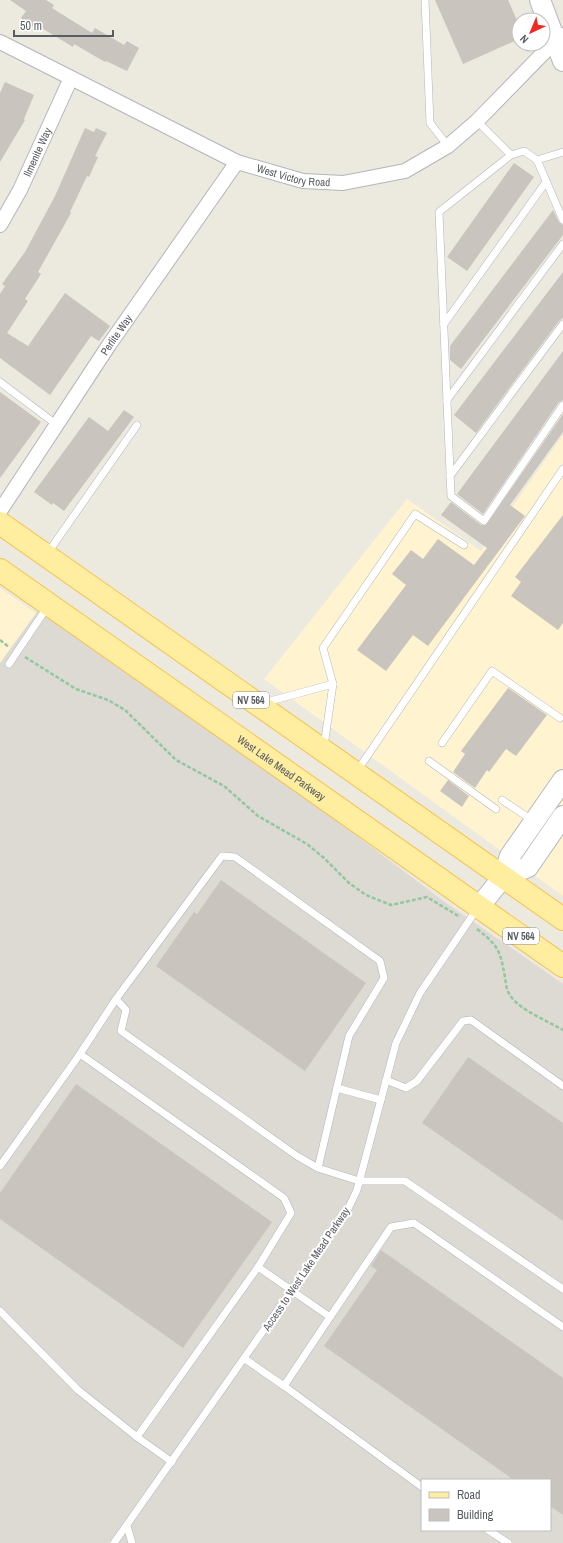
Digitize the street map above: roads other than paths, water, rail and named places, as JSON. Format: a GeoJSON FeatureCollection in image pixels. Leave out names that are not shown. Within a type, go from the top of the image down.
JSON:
{"type":"FeatureCollection","features":[{"type":"Feature","properties":{"kind":"main road"},"geometry":{"type":"LineString","coordinates":[[540,0],[559,37],[563,61]]}},
{"type":"Feature","properties":{"kind":"main road","name":"NV 564"},"geometry":{"type":"LineString","coordinates":[[0,523],[563,919]]}},
{"type":"Feature","properties":{"kind":"main road","name":"West Lake Mead Parkway"},"geometry":{"type":"LineString","coordinates":[[0,570],[49,604],[474,914],[563,966]]}},
{"type":"Feature","properties":{"kind":"main road"},"geometry":{"type":"LineString","coordinates":[[474,914],[503,877],[510,856],[563,780]]}},
{"type":"Feature","properties":{"kind":"main road"},"geometry":{"type":"LineString","coordinates":[[503,877],[528,867],[563,816]]}},
{"type":"Feature","properties":{"kind":"street","name":"West Victory Road"},"geometry":{"type":"LineString","coordinates":[[0,42],[237,162],[303,181],[343,183],[405,171],[448,146],[477,121],[559,37]]}},
{"type":"Feature","properties":{"kind":"street","name":"Ilmenite Way"},"geometry":{"type":"LineString","coordinates":[[0,225],[20,190],[71,78]]}},
{"type":"Feature","properties":{"kind":"street","name":"Perlite Way"},"geometry":{"type":"LineString","coordinates":[[0,511],[109,345],[237,162]]}},
{"type":"Feature","properties":{"kind":"lane"},"geometry":{"type":"LineString","coordinates":[[425,0],[430,123],[448,146]]}},
{"type":"Feature","properties":{"kind":"lane"},"geometry":{"type":"LineString","coordinates":[[477,121],[510,155]]}},
{"type":"Feature","properties":{"kind":"lane"},"geometry":{"type":"LineString","coordinates":[[563,220],[538,160],[524,151],[510,155],[440,212],[451,496],[484,521],[563,405]]}},
{"type":"Feature","properties":{"kind":"lane"},"geometry":{"type":"LineString","coordinates":[[538,160],[563,152]]}},
{"type":"Feature","properties":{"kind":"lane"},"geometry":{"type":"LineString","coordinates":[[444,324],[546,182]]}},
{"type":"Feature","properties":{"kind":"lane"},"geometry":{"type":"LineString","coordinates":[[447,400],[563,244]]}},
{"type":"Feature","properties":{"kind":"lane"},"geometry":{"type":"LineString","coordinates":[[450,476],[563,324]]}},
{"type":"Feature","properties":{"kind":"lane"},"geometry":{"type":"LineString","coordinates":[[0,382],[57,425]]}},
{"type":"Feature","properties":{"kind":"lane"},"geometry":{"type":"LineString","coordinates":[[46,556],[137,425]]}},
{"type":"Feature","properties":{"kind":"lane"},"geometry":{"type":"LineString","coordinates":[[356,773],[563,469]]}},
{"type":"Feature","properties":{"kind":"lane"},"geometry":{"type":"LineString","coordinates":[[323,750],[333,684],[323,648],[415,514],[464,545]]}},
{"type":"Feature","properties":{"kind":"lane"},"geometry":{"type":"LineString","coordinates":[[9,664],[49,604]]}},
{"type":"Feature","properties":{"kind":"lane"},"geometry":{"type":"LineString","coordinates":[[442,743],[492,671],[560,718]]}},
{"type":"Feature","properties":{"kind":"lane"},"geometry":{"type":"LineString","coordinates":[[258,704],[333,684]]}},
{"type":"Feature","properties":{"kind":"lane"},"geometry":{"type":"LineString","coordinates":[[429,761],[496,809]]}},
{"type":"Feature","properties":{"kind":"lane"},"geometry":{"type":"LineString","coordinates":[[502,800],[534,822]]}},
{"type":"Feature","properties":{"kind":"lane"},"geometry":{"type":"LineString","coordinates":[[0,1166],[80,1054],[116,999],[222,856],[235,857],[380,961],[384,978],[349,1036],[318,1168]]}},
{"type":"Feature","properties":{"kind":"lane","name":"Access to West Lake Mead Parkway"},"geometry":{"type":"LineString","coordinates":[[114,1543],[293,1291],[346,1213],[359,1181],[396,1043],[420,993],[474,914]]}},
{"type":"Feature","properties":{"kind":"lane"},"geometry":{"type":"LineString","coordinates":[[116,999],[126,1010],[121,1030],[297,1156],[318,1168],[359,1181],[405,1181],[563,1289]]}},
{"type":"Feature","properties":{"kind":"lane"},"geometry":{"type":"LineString","coordinates":[[386,1080],[406,1088],[417,1081],[463,1021],[471,1020],[563,1086]]}},
{"type":"Feature","properties":{"kind":"lane"},"geometry":{"type":"LineString","coordinates":[[80,1054],[284,1198],[290,1213],[258,1267],[137,1437]]}},
{"type":"Feature","properties":{"kind":"lane"},"geometry":{"type":"LineString","coordinates":[[337,1088],[381,1100]]}},
{"type":"Feature","properties":{"kind":"lane"},"geometry":{"type":"LineString","coordinates":[[284,1386],[391,1227],[414,1223],[563,1327]]}},
{"type":"Feature","properties":{"kind":"lane"},"geometry":{"type":"LineString","coordinates":[[258,1267],[330,1317]]}},
{"type":"Feature","properties":{"kind":"lane"},"geometry":{"type":"LineString","coordinates":[[0,1311],[78,1390],[137,1437],[172,1462]]}},
{"type":"Feature","properties":{"kind":"lane"},"geometry":{"type":"LineString","coordinates":[[244,1359],[284,1386],[421,1486]]}},
{"type":"Feature","properties":{"kind":"lane"},"geometry":{"type":"LineString","coordinates":[[127,1526],[132,1543]]}},
{"type":"Feature","properties":{"kind":"lane"},"geometry":{"type":"LineString","coordinates":[[490,1531],[508,1543]]}}]}
